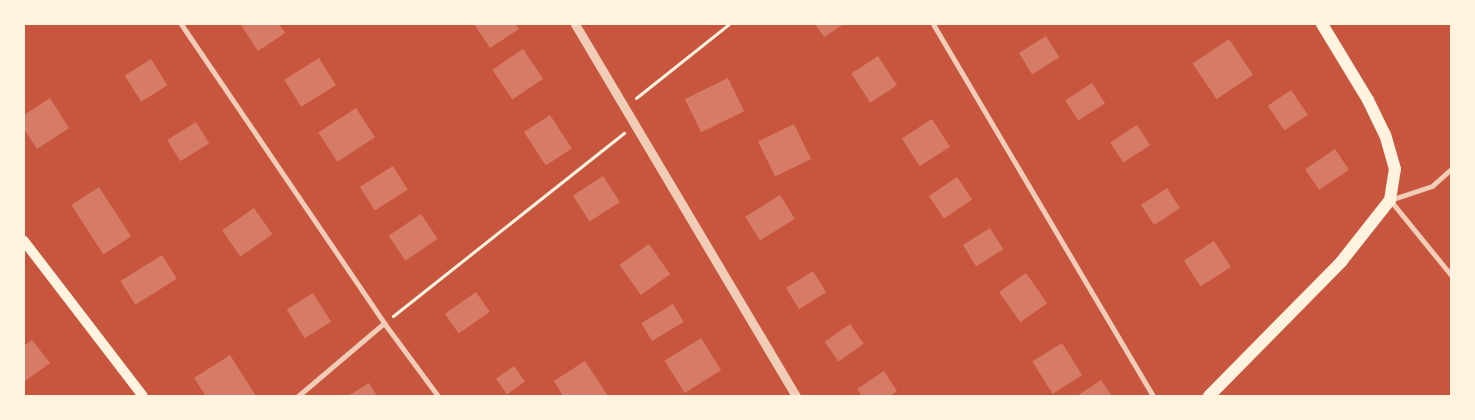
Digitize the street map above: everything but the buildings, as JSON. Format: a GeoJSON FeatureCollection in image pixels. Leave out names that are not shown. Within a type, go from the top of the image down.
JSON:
{"type":"FeatureCollection","features":[{"type":"Feature","properties":{"kind":"main road"},"geometry":{"type":"LineString","coordinates":[[1209,396],[1341,262],[1390,200],[1395,169],[1385,136],[1322,24]]}},
{"type":"Feature","properties":{"kind":"main road"},"geometry":{"type":"LineString","coordinates":[[24,240],[143,396]]}},
{"type":"Feature","properties":{"kind":"street"},"geometry":{"type":"LineString","coordinates":[[181,24],[384,322],[438,396]]}},
{"type":"Feature","properties":{"kind":"street"},"geometry":{"type":"LineString","coordinates":[[575,24],[796,396]]}},
{"type":"Feature","properties":{"kind":"street"},"geometry":{"type":"LineString","coordinates":[[933,24],[1153,396]]}},
{"type":"Feature","properties":{"kind":"street"},"geometry":{"type":"LineString","coordinates":[[1451,170],[1432,186],[1390,200],[1451,274]]}},
{"type":"Feature","properties":{"kind":"street"},"geometry":{"type":"LineString","coordinates":[[298,396],[384,322]]}},
{"type":"Feature","properties":{"kind":"path"},"geometry":{"type":"LineString","coordinates":[[625,106],[729,24]]}},
{"type":"Feature","properties":{"kind":"path"},"geometry":{"type":"LineString","coordinates":[[384,322],[636,124]]}}]}
